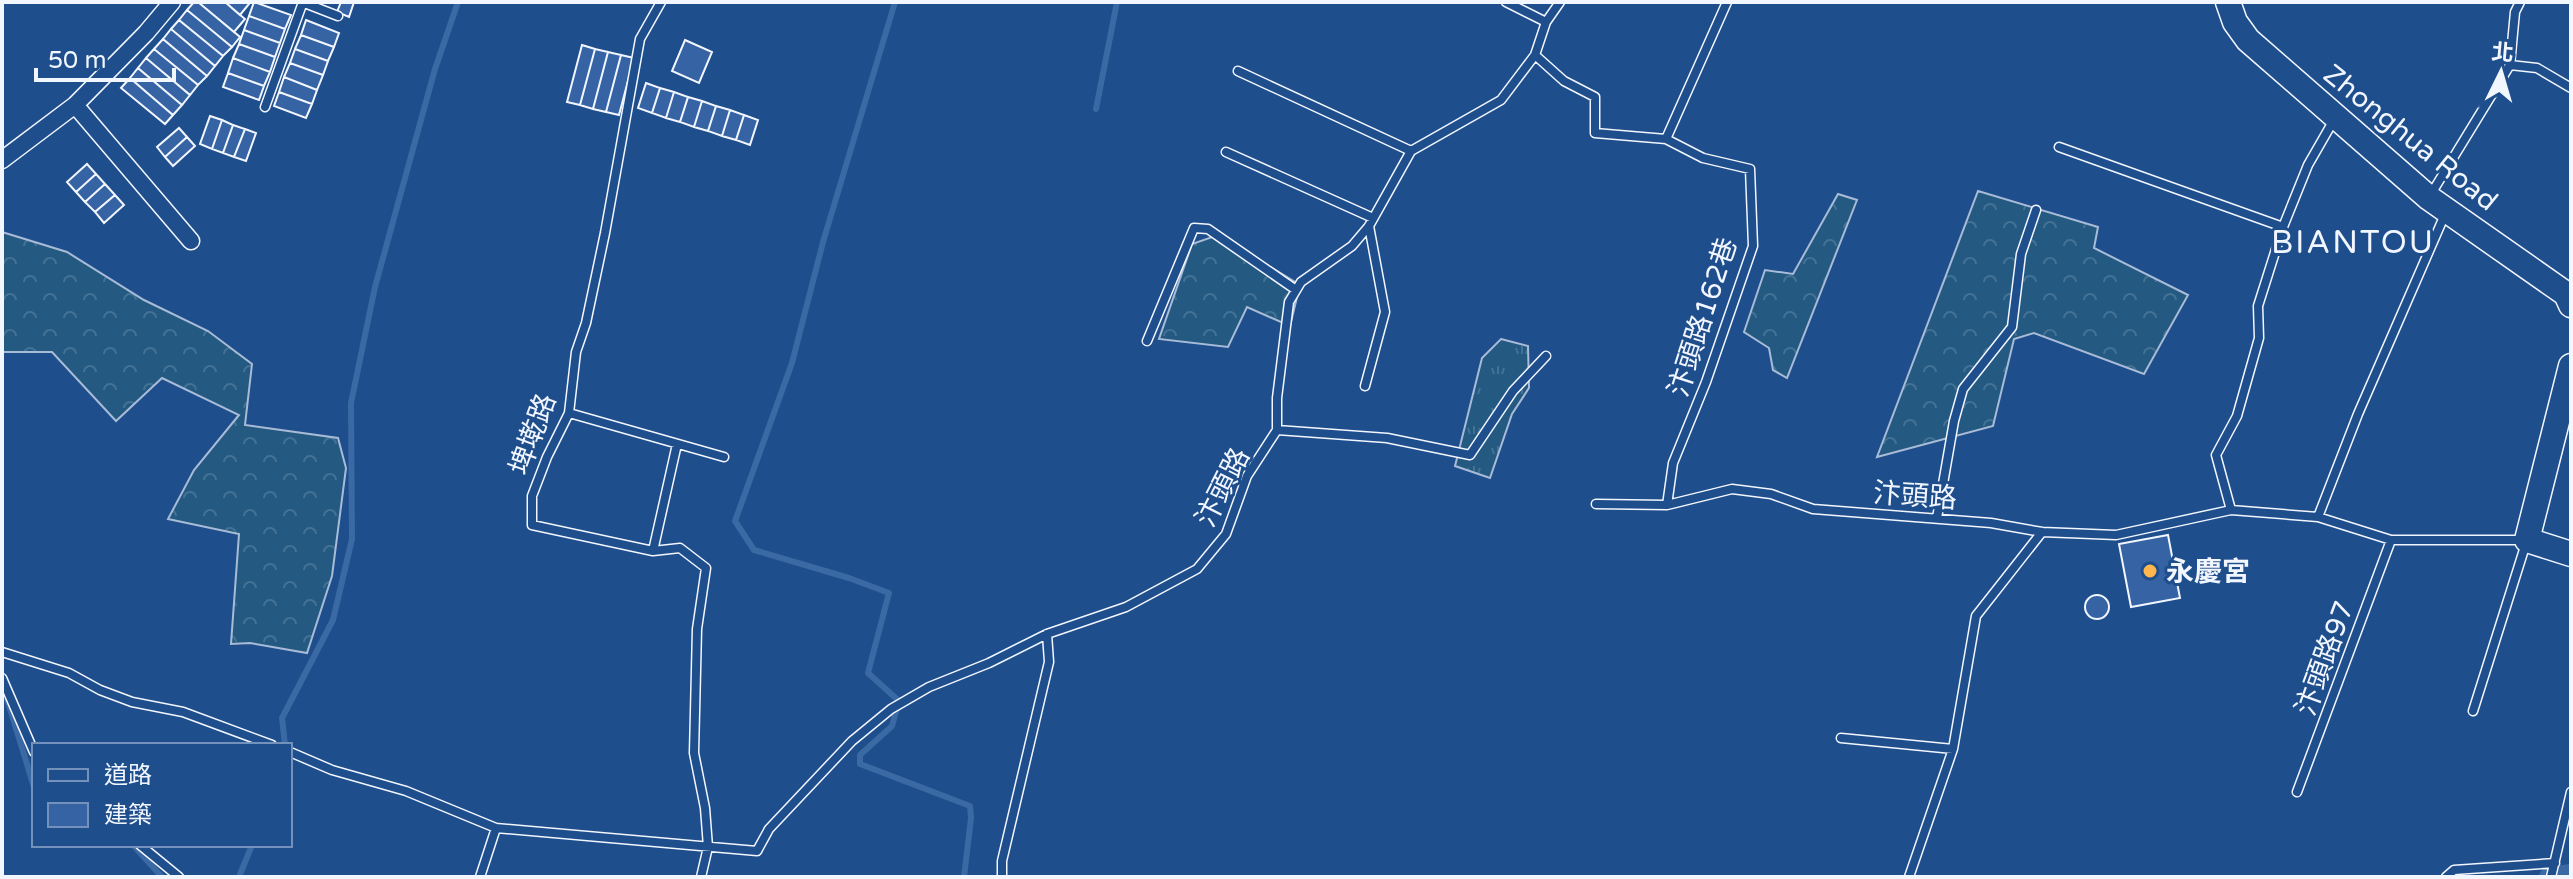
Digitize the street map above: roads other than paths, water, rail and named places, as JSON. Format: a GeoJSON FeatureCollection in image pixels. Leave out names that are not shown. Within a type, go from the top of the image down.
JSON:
{"type":"FeatureCollection","features":[{"type":"Feature","properties":{"kind":"street"},"geometry":{"type":"LineString","coordinates":[[2,160],[75,105],[172,2]]}},
{"type":"Feature","properties":{"kind":"street","name":"Zhonghua Road"},"geometry":{"type":"LineString","coordinates":[[2228,2],[2235,22],[2248,40],[2438,204],[2566,294],[2571,305]]}},
{"type":"Feature","properties":{"kind":"street"},"geometry":{"type":"LineString","coordinates":[[75,105],[191,241]]}},
{"type":"Feature","properties":{"kind":"street"},"geometry":{"type":"LineString","coordinates":[[2571,366],[2527,540],[2571,554]]}},
{"type":"Feature","properties":{"kind":"lane"},"geometry":{"type":"LineString","coordinates":[[265,107],[302,2],[338,16]]}},
{"type":"Feature","properties":{"kind":"lane","name":"埤墘路"},"geometry":{"type":"LineString","coordinates":[[661,2],[640,39],[605,233],[586,323],[576,352],[569,413],[532,496],[532,525],[653,551],[680,548],[706,568],[697,629],[694,753],[705,808],[708,847],[701,877]]}},
{"type":"Feature","properties":{"kind":"lane"},"geometry":{"type":"LineString","coordinates":[[1506,2],[1546,22]]}},
{"type":"Feature","properties":{"kind":"lane"},"geometry":{"type":"LineString","coordinates":[[1147,341],[1194,228],[1208,229],[1296,290],[1318,267],[1352,246],[1371,222],[1411,151],[1501,100],[1535,55],[1546,22],[1560,2]]}},
{"type":"Feature","properties":{"kind":"lane"},"geometry":{"type":"LineString","coordinates":[[1666,139],[1727,2]]}},
{"type":"Feature","properties":{"kind":"lane"},"geometry":{"type":"LineString","coordinates":[[2318,517],[2438,204],[2510,65],[2515,12],[2520,2]]}},
{"type":"Feature","properties":{"kind":"lane","name":"汴頭路162巷"},"geometry":{"type":"LineString","coordinates":[[1535,55],[1564,81],[1595,97],[1595,133],[1666,139],[1703,158],[1750,169],[1753,246],[1706,382],[1673,463],[1667,505]]}},
{"type":"Feature","properties":{"kind":"lane"},"geometry":{"type":"LineString","coordinates":[[2510,65],[2537,68],[2571,88]]}},
{"type":"Feature","properties":{"kind":"lane"},"geometry":{"type":"LineString","coordinates":[[1238,71],[1411,151]]}},
{"type":"Feature","properties":{"kind":"lane"},"geometry":{"type":"LineString","coordinates":[[2231,510],[2216,455],[2237,416],[2259,338],[2258,306],[2283,227],[2308,165],[2336,116]]}},
{"type":"Feature","properties":{"kind":"lane"},"geometry":{"type":"LineString","coordinates":[[2059,147],[2283,227]]}},
{"type":"Feature","properties":{"kind":"lane"},"geometry":{"type":"LineString","coordinates":[[1226,152],[1371,222]]}},
{"type":"Feature","properties":{"kind":"lane"},"geometry":{"type":"LineString","coordinates":[[1937,518],[1954,421],[1963,389],[2012,327],[2021,254],[2036,210]]}},
{"type":"Feature","properties":{"kind":"lane"},"geometry":{"type":"LineString","coordinates":[[1365,386],[1385,312],[1371,222]]}},
{"type":"Feature","properties":{"kind":"lane","name":"汴頭路"},"geometry":{"type":"LineString","coordinates":[[708,847],[757,851],[769,829],[852,741],[891,709],[929,687],[989,663],[1047,634],[1126,607],[1197,569],[1226,534],[1247,476],[1277,430],[1279,372],[1289,302],[1296,290]]}},
{"type":"Feature","properties":{"kind":"lane"},"geometry":{"type":"LineString","coordinates":[[1277,430],[1387,438],[1470,455],[1513,391],[1546,356]]}},
{"type":"Feature","properties":{"kind":"lane"},"geometry":{"type":"LineString","coordinates":[[569,413],[724,457]]}},
{"type":"Feature","properties":{"kind":"lane"},"geometry":{"type":"LineString","coordinates":[[653,551],[677,444]]}},
{"type":"Feature","properties":{"kind":"lane","name":"汴頭路"},"geometry":{"type":"LineString","coordinates":[[1596,504],[1667,505],[1732,489],[1771,494],[1813,509],[1991,523],[2042,532],[2116,535],[2231,510],[2318,517],[2391,540],[2527,540]]}},
{"type":"Feature","properties":{"kind":"lane"},"geometry":{"type":"LineString","coordinates":[[1909,877],[1953,749],[1976,616],[2042,532]]}},
{"type":"Feature","properties":{"kind":"lane","name":"汴頭路97"},"geometry":{"type":"LineString","coordinates":[[2297,792],[2391,540]]}},
{"type":"Feature","properties":{"kind":"lane"},"geometry":{"type":"LineString","coordinates":[[2473,711],[2527,540]]}},
{"type":"Feature","properties":{"kind":"lane"},"geometry":{"type":"LineString","coordinates":[[1002,877],[1002,861],[1049,662],[1047,634]]}},
{"type":"Feature","properties":{"kind":"lane"},"geometry":{"type":"LineString","coordinates":[[2,652],[69,673],[111,694],[183,712],[267,743]]}},
{"type":"Feature","properties":{"kind":"lane"},"geometry":{"type":"LineString","coordinates":[[2,678],[32,747]]}},
{"type":"Feature","properties":{"kind":"lane"},"geometry":{"type":"LineString","coordinates":[[1841,738],[1953,749]]}},
{"type":"Feature","properties":{"kind":"lane"},"geometry":{"type":"LineString","coordinates":[[292,753],[332,770],[406,791],[496,828],[708,847]]}},
{"type":"Feature","properties":{"kind":"lane"},"geometry":{"type":"LineString","coordinates":[[2551,877],[2571,792]]}},
{"type":"Feature","properties":{"kind":"lane"},"geometry":{"type":"LineString","coordinates":[[480,877],[496,828]]}},
{"type":"Feature","properties":{"kind":"lane"},"geometry":{"type":"LineString","coordinates":[[142,847],[179,877]]}},
{"type":"Feature","properties":{"kind":"lane"},"geometry":{"type":"LineString","coordinates":[[2446,877],[2454,870],[2555,863]]}},
{"type":"Feature","properties":{"kind":"waterway"},"geometry":{"type":"LineString","coordinates":[[285,743],[282,718],[333,620],[352,539],[351,403],[375,287],[435,69],[458,2]]}},
{"type":"Feature","properties":{"kind":"waterway"},"geometry":{"type":"LineString","coordinates":[[895,2],[823,242],[792,363],[735,521],[754,550],[889,593],[868,673],[899,701],[892,726],[860,755],[860,764],[970,806],[964,877]]}},
{"type":"Feature","properties":{"kind":"waterway"},"geometry":{"type":"LineString","coordinates":[[1096,109],[1117,2]]}},
{"type":"Feature","properties":{"kind":"waterway"},"geometry":{"type":"LineString","coordinates":[[7,699],[32,780]]}},
{"type":"Feature","properties":{"kind":"waterway"},"geometry":{"type":"LineString","coordinates":[[135,847],[162,877]]}},
{"type":"Feature","properties":{"kind":"waterway"},"geometry":{"type":"LineString","coordinates":[[239,877],[251,847]]}},
{"type":"Feature","properties":{"kind":"waterway"},"geometry":{"type":"LineString","coordinates":[[2549,877],[2571,874]]}},
{"type":"Feature","properties":{"kind":"place","name":"永慶宮"},"geometry":{"type":"Point","coordinates":[2150,571]}},
{"type":"Feature","properties":{"kind":"district","name":"BIANTOU"},"geometry":{"type":"Point","coordinates":[2353,242]}}]}
